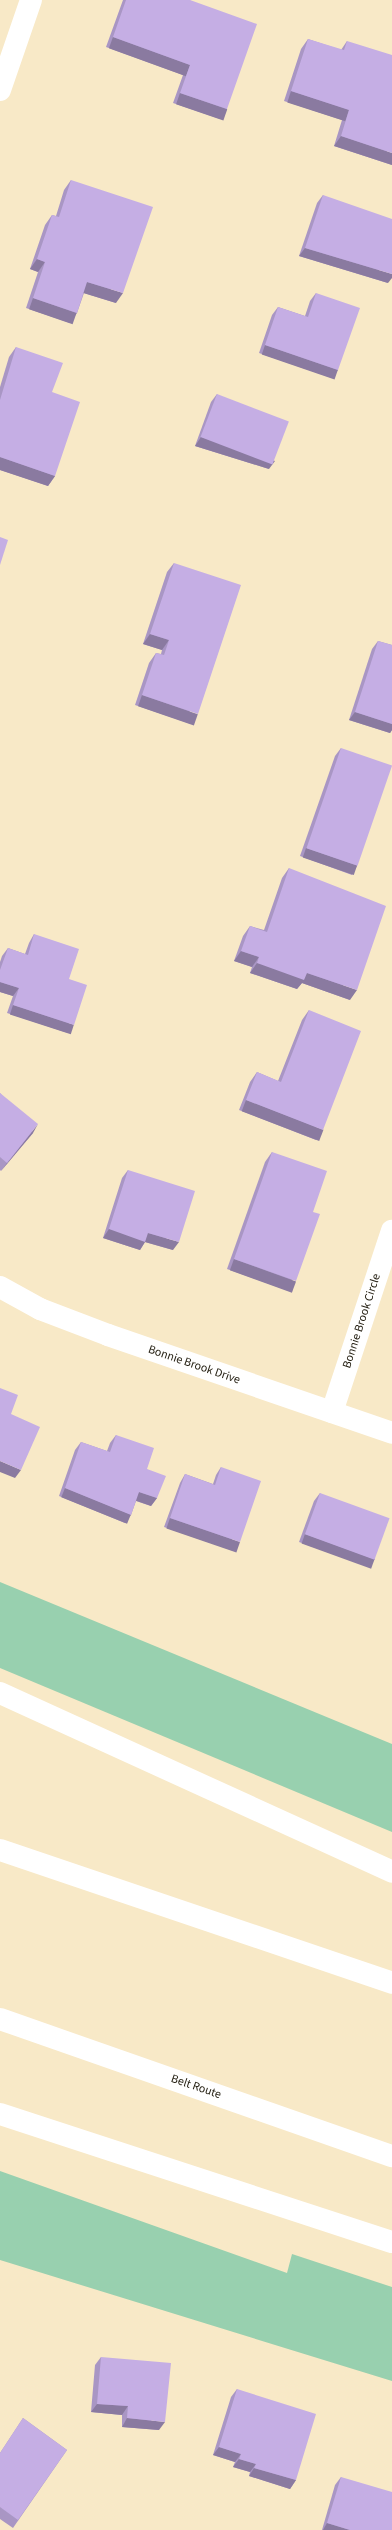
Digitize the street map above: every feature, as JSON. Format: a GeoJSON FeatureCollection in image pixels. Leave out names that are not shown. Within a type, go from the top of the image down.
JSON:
{"type":"FeatureCollection","features":[{"type":"Feature","properties":{"kind":"main road"},"geometry":{"type":"LineString","coordinates":[[0,90],[31,0]]}},
{"type":"Feature","properties":{"kind":"main road","name":"Bonnie Brook Circle"},"geometry":{"type":"LineString","coordinates":[[332,1412],[392,1231]]}},
{"type":"Feature","properties":{"kind":"main road","name":"Bonnie Brook Drive"},"geometry":{"type":"LineString","coordinates":[[0,1288],[40,1309],[108,1335],[392,1432]]}},
{"type":"Feature","properties":{"kind":"main road"},"geometry":{"type":"LineString","coordinates":[[0,1693],[392,1872]]}},
{"type":"Feature","properties":{"kind":"main road"},"geometry":{"type":"LineString","coordinates":[[0,1850],[392,1983]]}},
{"type":"Feature","properties":{"kind":"main road","name":"Belt Route"},"geometry":{"type":"LineString","coordinates":[[0,2019],[392,2156]]}},
{"type":"Feature","properties":{"kind":"main road"},"geometry":{"type":"LineString","coordinates":[[0,2114],[392,2242]]}},
{"type":"Feature","properties":{"kind":"green space"},"geometry":{"type":"Polygon","coordinates":[[[0,1582],[392,1744],[392,1832],[0,1668],[0,1582]]]}},
{"type":"Feature","properties":{"kind":"green space"},"geometry":{"type":"Polygon","coordinates":[[[0,2171],[287,2273],[292,2254],[392,2287],[392,2381],[0,2260],[0,2171]]]}},
{"type":"Feature","properties":{"kind":"building"},"geometry":{"type":"Polygon","coordinates":[[[126,0],[190,0],[257,24],[227,109],[180,93],[190,65],[113,37],[126,0]]]}},
{"type":"Feature","properties":{"kind":"building"},"geometry":{"type":"Polygon","coordinates":[[[308,39],[344,50],[347,41],[392,55],[392,153],[341,136],[349,110],[291,91],[308,39]]]}},
{"type":"Feature","properties":{"kind":"building"},"geometry":{"type":"Polygon","coordinates":[[[71,180],[153,207],[123,293],[87,282],[77,313],[33,298],[45,262],[37,259],[52,215],[59,217],[71,180]]]}},
{"type":"Feature","properties":{"kind":"building"},"geometry":{"type":"Polygon","coordinates":[[[323,195],[392,219],[392,274],[305,248],[323,195]]]}},
{"type":"Feature","properties":{"kind":"building"},"geometry":{"type":"Polygon","coordinates":[[[316,293],[360,308],[338,370],[265,345],[278,307],[308,317],[316,293]]]}},
{"type":"Feature","properties":{"kind":"building"},"geometry":{"type":"Polygon","coordinates":[[[16,347],[63,363],[52,392],[80,402],[55,476],[0,457],[0,400],[16,347]]]}},
{"type":"Feature","properties":{"kind":"building"},"geometry":{"type":"Polygon","coordinates":[[[217,394],[289,422],[272,465],[201,437],[217,394]]]}},
{"type":"Feature","properties":{"kind":"building"},"geometry":{"type":"Polygon","coordinates":[[[0,537],[8,540],[0,565],[0,537]]]}},
{"type":"Feature","properties":{"kind":"building"},"geometry":{"type":"Polygon","coordinates":[[[174,563],[241,585],[198,714],[142,695],[156,653],[164,655],[169,640],[150,634],[174,563]]]}},
{"type":"Feature","properties":{"kind":"building"},"geometry":{"type":"Polygon","coordinates":[[[378,641],[392,645],[392,724],[355,712],[378,641]]]}},
{"type":"Feature","properties":{"kind":"building"},"geometry":{"type":"Polygon","coordinates":[[[341,748],[392,766],[358,866],[306,848],[341,748]]]}},
{"type":"Feature","properties":{"kind":"building"},"geometry":{"type":"Polygon","coordinates":[[[289,868],[386,906],[357,990],[307,973],[304,980],[257,963],[259,957],[241,951],[250,926],[267,932],[289,868]]]}},
{"type":"Feature","properties":{"kind":"building"},"geometry":{"type":"Polygon","coordinates":[[[34,934],[79,949],[69,979],[87,985],[74,1025],[13,1005],[19,988],[0,982],[0,970],[8,948],[28,955],[34,934]]]}},
{"type":"Feature","properties":{"kind":"building"},"geometry":{"type":"Polygon","coordinates":[[[309,1010],[361,1031],[323,1130],[246,1100],[257,1072],[281,1082],[309,1010]]]}},
{"type":"Feature","properties":{"kind":"building"},"geometry":{"type":"Polygon","coordinates":[[[0,1093],[38,1124],[7,1163],[0,1157],[0,1093]]]}},
{"type":"Feature","properties":{"kind":"building"},"geometry":{"type":"Polygon","coordinates":[[[272,1152],[327,1171],[313,1212],[320,1214],[296,1281],[234,1259],[272,1152]]]}},
{"type":"Feature","properties":{"kind":"building"},"geometry":{"type":"Polygon","coordinates":[[[128,1170],[195,1191],[179,1242],[148,1233],[145,1242],[109,1229],[128,1170]]]}},
{"type":"Feature","properties":{"kind":"building"},"geometry":{"type":"Polygon","coordinates":[[[0,1388],[18,1395],[11,1414],[40,1427],[21,1470],[0,1461],[0,1388]]]}},
{"type":"Feature","properties":{"kind":"building"},"geometry":{"type":"Polygon","coordinates":[[[116,1435],[154,1448],[147,1469],[166,1476],[157,1498],[139,1492],[131,1515],[65,1488],[81,1442],[110,1452],[116,1435]]]}},
{"type":"Feature","properties":{"kind":"building"},"geometry":{"type":"Polygon","coordinates":[[[221,1467],[261,1481],[240,1542],[170,1518],[185,1474],[215,1485],[221,1467]]]}},
{"type":"Feature","properties":{"kind":"building"},"geometry":{"type":"Polygon","coordinates":[[[320,1493],[390,1518],[374,1560],[305,1534],[320,1493]]]}},
{"type":"Feature","properties":{"kind":"building"},"geometry":{"type":"Polygon","coordinates":[[[101,2357],[171,2363],[165,2422],[127,2418],[128,2406],[97,2404],[101,2357]]]}},
{"type":"Feature","properties":{"kind":"building"},"geometry":{"type":"Polygon","coordinates":[[[237,2389],[316,2414],[296,2480],[254,2468],[256,2464],[239,2459],[241,2454],[219,2447],[237,2389]]]}},
{"type":"Feature","properties":{"kind":"building"},"geometry":{"type":"Polygon","coordinates":[[[23,2418],[67,2450],[18,2520],[0,2507],[0,2453],[23,2418]]]}},
{"type":"Feature","properties":{"kind":"building"},"geometry":{"type":"Polygon","coordinates":[[[341,2477],[392,2492],[392,2530],[350,2530],[327,2523],[341,2477]]]}}]}
